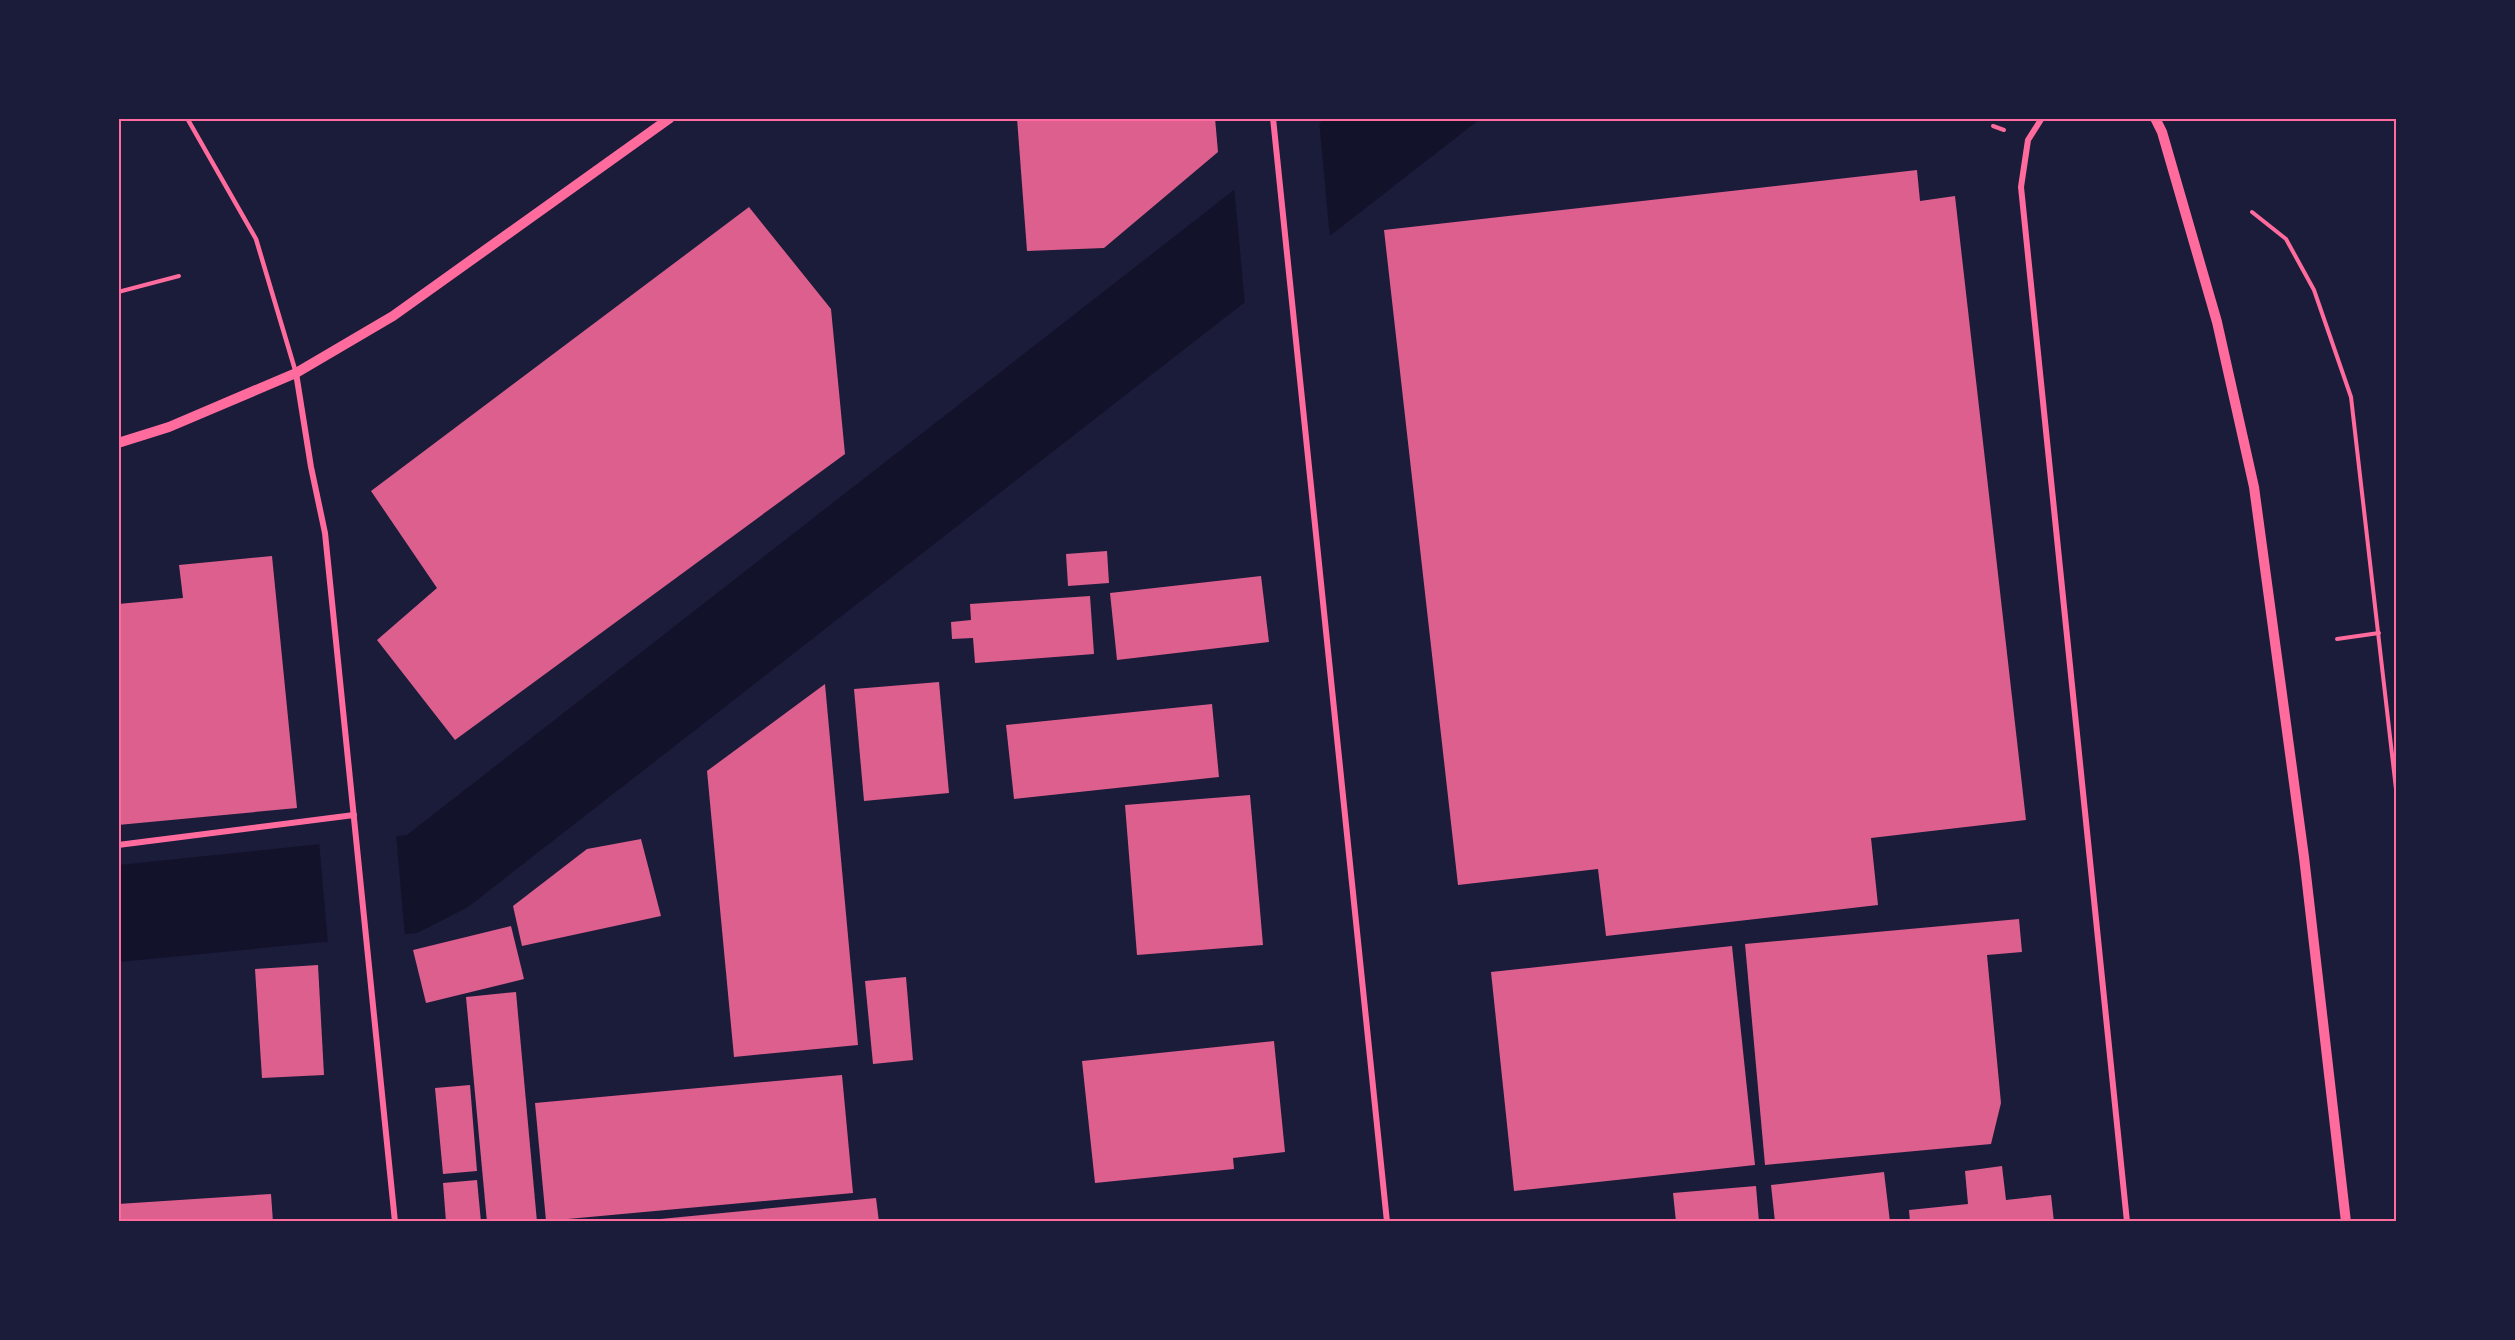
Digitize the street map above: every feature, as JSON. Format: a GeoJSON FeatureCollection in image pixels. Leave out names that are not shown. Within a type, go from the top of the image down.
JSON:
{"type":"FeatureCollection","features":[{"type":"Feature","properties":{"kind":"street"},"geometry":{"type":"LineString","coordinates":[[118,443],[168,427],[296,373],[402,310],[670,118]]}},
{"type":"Feature","properties":{"kind":"street"},"geometry":{"type":"LineString","coordinates":[[1273,118],[1387,1221]]}},
{"type":"Feature","properties":{"kind":"street"},"geometry":{"type":"LineString","coordinates":[[2042,118],[2028,140],[2021,187],[2127,1221]]}},
{"type":"Feature","properties":{"kind":"street"},"geometry":{"type":"LineString","coordinates":[[2155,118],[2162,132],[2217,322],[2254,487],[2304,857],[2346,1221]]}},
{"type":"Feature","properties":{"kind":"street"},"geometry":{"type":"LineString","coordinates":[[296,373],[311,467],[325,533],[395,1221]]}},
{"type":"Feature","properties":{"kind":"street"},"geometry":{"type":"LineString","coordinates":[[118,845],[354,815]]}},
{"type":"Feature","properties":{"kind":"lane"},"geometry":{"type":"LineString","coordinates":[[187,118],[256,239],[296,373]]}},
{"type":"Feature","properties":{"kind":"path"},"geometry":{"type":"LineString","coordinates":[[2252,212],[2286,239],[2314,290],[2351,397],[2397,789]]}},
{"type":"Feature","properties":{"kind":"path"},"geometry":{"type":"LineString","coordinates":[[118,292],[180,276]]}},
{"type":"Feature","properties":{"kind":"path"},"geometry":{"type":"LineString","coordinates":[[2337,639],[2379,633]]}},
{"type":"Feature","properties":{"kind":"shaded area"},"geometry":{"type":"Polygon","coordinates":[[[1325,119],[1480,119],[468,907],[417,933],[119,962],[119,865],[407,835],[1325,119]]]}},
{"type":"Feature","properties":{"kind":"pier"},"geometry":{"type":"Polygon","coordinates":[[[1319,119],[1330,239],[1245,305],[1234,186],[1319,119]]]}},
{"type":"Feature","properties":{"kind":"pier"},"geometry":{"type":"Polygon","coordinates":[[[396,833],[405,937],[328,945],[319,841],[396,833]]]}},
{"type":"Feature","properties":{"kind":"building"},"geometry":{"type":"Polygon","coordinates":[[[1017,118],[1215,118],[1218,152],[1104,248],[1027,251],[1017,118]]]}},
{"type":"Feature","properties":{"kind":"building"},"geometry":{"type":"Polygon","coordinates":[[[1917,170],[1920,201],[1955,196],[2026,820],[1871,838],[1878,905],[1606,936],[1598,869],[1458,885],[1384,230],[1917,170]]]}},
{"type":"Feature","properties":{"kind":"building"},"geometry":{"type":"Polygon","coordinates":[[[749,207],[831,309],[845,454],[455,740],[377,640],[437,588],[371,491],[749,207]]]}},
{"type":"Feature","properties":{"kind":"building"},"geometry":{"type":"Polygon","coordinates":[[[1107,551],[1109,583],[1068,586],[1066,554],[1107,551]]]}},
{"type":"Feature","properties":{"kind":"building"},"geometry":{"type":"Polygon","coordinates":[[[272,556],[297,808],[118,825],[118,604],[183,598],[179,565],[272,556]]]}},
{"type":"Feature","properties":{"kind":"building"},"geometry":{"type":"Polygon","coordinates":[[[1261,576],[1269,642],[1117,660],[1110,593],[1261,576]]]}},
{"type":"Feature","properties":{"kind":"building"},"geometry":{"type":"Polygon","coordinates":[[[1090,596],[1094,654],[975,663],[973,638],[952,639],[951,622],[971,620],[970,604],[1090,596]]]}},
{"type":"Feature","properties":{"kind":"building"},"geometry":{"type":"Polygon","coordinates":[[[939,682],[949,793],[864,801],[854,689],[939,682]]]}},
{"type":"Feature","properties":{"kind":"building"},"geometry":{"type":"Polygon","coordinates":[[[825,684],[858,1045],[734,1057],[707,771],[825,684]]]}},
{"type":"Feature","properties":{"kind":"building"},"geometry":{"type":"Polygon","coordinates":[[[1212,704],[1219,777],[1014,799],[1006,725],[1212,704]]]}},
{"type":"Feature","properties":{"kind":"building"},"geometry":{"type":"Polygon","coordinates":[[[1250,795],[1263,945],[1137,955],[1125,805],[1250,795]]]}},
{"type":"Feature","properties":{"kind":"building"},"geometry":{"type":"Polygon","coordinates":[[[641,839],[661,916],[522,946],[513,906],[587,849],[641,839]]]}},
{"type":"Feature","properties":{"kind":"building"},"geometry":{"type":"Polygon","coordinates":[[[2019,919],[2022,952],[1987,955],[2001,1103],[1991,1144],[1765,1165],[1745,944],[2019,919]]]}},
{"type":"Feature","properties":{"kind":"building"},"geometry":{"type":"Polygon","coordinates":[[[511,926],[524,979],[426,1003],[413,950],[511,926]]]}},
{"type":"Feature","properties":{"kind":"building"},"geometry":{"type":"Polygon","coordinates":[[[1732,946],[1755,1165],[1514,1191],[1491,972],[1732,946]]]}},
{"type":"Feature","properties":{"kind":"building"},"geometry":{"type":"Polygon","coordinates":[[[318,965],[324,1075],[262,1078],[255,969],[318,965]]]}},
{"type":"Feature","properties":{"kind":"building"},"geometry":{"type":"Polygon","coordinates":[[[906,977],[913,1060],[873,1064],[865,981],[906,977]]]}},
{"type":"Feature","properties":{"kind":"building"},"geometry":{"type":"Polygon","coordinates":[[[516,992],[537,1222],[487,1222],[466,997],[516,992]]]}},
{"type":"Feature","properties":{"kind":"building"},"geometry":{"type":"Polygon","coordinates":[[[1274,1041],[1285,1152],[1233,1158],[1234,1169],[1095,1183],[1082,1061],[1274,1041]]]}},
{"type":"Feature","properties":{"kind":"building"},"geometry":{"type":"Polygon","coordinates":[[[842,1075],[853,1193],[546,1221],[535,1103],[842,1075]]]}},
{"type":"Feature","properties":{"kind":"building"},"geometry":{"type":"Polygon","coordinates":[[[470,1085],[477,1171],[443,1174],[435,1088],[470,1085]]]}},
{"type":"Feature","properties":{"kind":"building"},"geometry":{"type":"Polygon","coordinates":[[[2002,1166],[2006,1200],[2051,1195],[2054,1222],[1910,1222],[1909,1210],[1968,1204],[1965,1171],[2002,1166]]]}},
{"type":"Feature","properties":{"kind":"building"},"geometry":{"type":"Polygon","coordinates":[[[1884,1172],[1890,1222],[1775,1222],[1771,1185],[1884,1172]]]}},
{"type":"Feature","properties":{"kind":"building"},"geometry":{"type":"Polygon","coordinates":[[[477,1180],[481,1222],[446,1222],[443,1183],[477,1180]]]}},
{"type":"Feature","properties":{"kind":"building"},"geometry":{"type":"Polygon","coordinates":[[[1756,1186],[1759,1222],[1676,1222],[1673,1193],[1756,1186]]]}},
{"type":"Feature","properties":{"kind":"building"},"geometry":{"type":"Polygon","coordinates":[[[271,1194],[273,1222],[118,1222],[118,1204],[271,1194]]]}},
{"type":"Feature","properties":{"kind":"building"},"geometry":{"type":"Polygon","coordinates":[[[876,1198],[879,1222],[651,1222],[650,1220],[876,1198]]]}}]}
